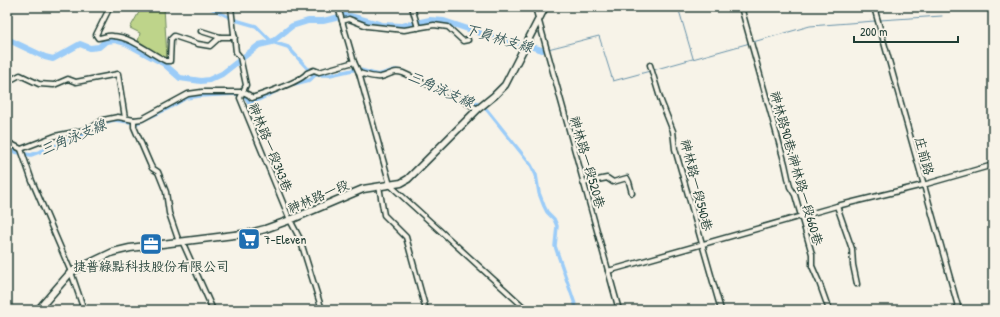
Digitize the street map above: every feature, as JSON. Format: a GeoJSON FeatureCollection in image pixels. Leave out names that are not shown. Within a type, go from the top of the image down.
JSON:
{"type":"FeatureCollection","features":[{"type":"Feature","properties":{"kind":"street"},"geometry":{"type":"LineString","coordinates":[[110,7],[96,35],[98,38],[112,36],[121,37],[133,42],[166,61],[170,61],[171,39],[174,36],[198,44],[210,46],[220,37]]}},
{"type":"Feature","properties":{"kind":"street","name":"神林路一段343巷"},"geometry":{"type":"LineString","coordinates":[[232,7],[236,52],[240,57],[246,85],[240,98],[290,220],[300,239],[322,310]]}},
{"type":"Feature","properties":{"kind":"street"},"geometry":{"type":"LineString","coordinates":[[338,7],[354,62],[359,73],[390,185],[526,310]]}},
{"type":"Feature","properties":{"kind":"street"},"geometry":{"type":"LineString","coordinates":[[412,7],[418,28]]}},
{"type":"Feature","properties":{"kind":"street","name":"神林路一段520巷"},"geometry":{"type":"LineString","coordinates":[[535,7],[619,310]]}},
{"type":"Feature","properties":{"kind":"street","name":"神林路一段"},"geometry":{"type":"LineString","coordinates":[[38,310],[71,272],[113,252],[130,248],[250,233],[290,220],[363,189],[401,183],[408,179],[478,109],[505,86],[545,7]]}},
{"type":"Feature","properties":{"kind":"street","name":"神林路90巷;神林路一段660巷"},"geometry":{"type":"LineString","coordinates":[[741,7],[785,164],[790,187],[795,195],[812,254],[812,266],[829,310]]}},
{"type":"Feature","properties":{"kind":"street","name":"庄前路"},"geometry":{"type":"LineString","coordinates":[[874,7],[959,310]]}},
{"type":"Feature","properties":{"kind":"street"},"geometry":{"type":"LineString","coordinates":[[342,21],[349,19],[367,26],[404,30],[434,25],[448,27],[463,41],[468,40]]}},
{"type":"Feature","properties":{"kind":"street"},"geometry":{"type":"LineString","coordinates":[[201,31],[220,37],[235,37]]}},
{"type":"Feature","properties":{"kind":"street"},"geometry":{"type":"LineString","coordinates":[[21,149],[55,136],[90,129],[103,120],[118,117],[134,120],[142,119],[188,94],[202,92],[243,92],[252,98],[292,82],[314,70],[319,72],[354,62]]}},
{"type":"Feature","properties":{"kind":"street","name":"神林路一段540巷"},"geometry":{"type":"LineString","coordinates":[[650,65],[661,101],[673,131],[675,149],[721,310]]}},
{"type":"Feature","properties":{"kind":"street"},"geometry":{"type":"LineString","coordinates":[[359,73],[381,77],[396,71],[403,73],[478,109]]}},
{"type":"Feature","properties":{"kind":"street"},"geometry":{"type":"LineString","coordinates":[[7,82],[20,75],[39,84],[54,85],[68,79],[76,82],[118,74],[125,118]]}},
{"type":"Feature","properties":{"kind":"street"},"geometry":{"type":"LineString","coordinates":[[134,120],[134,126],[150,164],[152,168],[158,172],[161,178],[169,204],[169,212],[181,242],[213,310]]}},
{"type":"Feature","properties":{"kind":"street"},"geometry":{"type":"LineString","coordinates":[[7,142],[21,149],[32,181],[71,272],[84,310]]}},
{"type":"Feature","properties":{"kind":"street"},"geometry":{"type":"LineString","coordinates":[[608,271],[801,216],[923,186],[993,165]]}},
{"type":"Feature","properties":{"kind":"street"},"geometry":{"type":"LineString","coordinates":[[583,183],[607,178],[613,182],[627,178],[632,193]]}},
{"type":"Feature","properties":{"kind":"street"},"geometry":{"type":"LineString","coordinates":[[379,186],[384,214],[406,236],[426,310]]}},
{"type":"Feature","properties":{"kind":"street"},"geometry":{"type":"LineString","coordinates":[[838,206],[852,249],[853,265],[857,284]]}},
{"type":"Feature","properties":{"kind":"green space"},"geometry":{"type":"Polygon","coordinates":[[[142,7],[164,7],[167,58],[158,55],[138,42],[140,33],[130,28],[142,7]]]}},
{"type":"Feature","properties":{"kind":"waterway"},"geometry":{"type":"LineString","coordinates":[[209,7],[235,20],[256,26],[272,42],[288,47],[313,73]]}},
{"type":"Feature","properties":{"kind":"waterway"},"geometry":{"type":"LineString","coordinates":[[341,7],[344,16]]}},
{"type":"Feature","properties":{"kind":"waterway"},"geometry":{"type":"LineString","coordinates":[[678,7],[693,58]]}},
{"type":"Feature","properties":{"kind":"waterway","name":"下員林支線"},"geometry":{"type":"LineString","coordinates":[[7,39],[45,57],[53,59],[80,44],[90,48],[99,47],[106,41],[115,40],[126,43],[163,63],[180,78],[201,81],[209,80],[222,74],[259,45],[272,42],[292,26],[308,21],[323,21],[344,16],[350,16],[382,25],[402,26],[430,20],[444,21],[483,34],[542,50]]}},
{"type":"Feature","properties":{"kind":"waterway","name":"下員林支線"},"geometry":{"type":"LineString","coordinates":[[880,20],[942,16]]}},
{"type":"Feature","properties":{"kind":"waterway","name":"下員林支線"},"geometry":{"type":"LineString","coordinates":[[753,42],[810,26],[875,21]]}},
{"type":"Feature","properties":{"kind":"waterway","name":"下員林支線"},"geometry":{"type":"LineString","coordinates":[[548,49],[599,36],[613,81],[650,71]]}},
{"type":"Feature","properties":{"kind":"waterway","name":"下員林支線"},"geometry":{"type":"LineString","coordinates":[[653,70],[750,43]]}},
{"type":"Feature","properties":{"kind":"waterway","name":"三角泳支線"},"geometry":{"type":"LineString","coordinates":[[294,84],[310,80],[315,75],[330,75],[357,69],[378,75],[395,70],[402,71]]}},
{"type":"Feature","properties":{"kind":"waterway","name":"三角泳支線"},"geometry":{"type":"LineString","coordinates":[[428,82],[475,102],[487,110],[531,165],[536,175],[539,193],[544,206],[547,212],[554,219],[557,226],[555,246],[577,310]]}},
{"type":"Feature","properties":{"kind":"waterway","name":"三角泳支線"},"geometry":{"type":"LineString","coordinates":[[7,146],[15,152],[31,155],[84,135],[102,123],[114,120],[137,123],[186,98],[236,94],[245,96],[250,104],[281,89]]}},
{"type":"Feature","properties":{"kind":"place","name":"7-Eleven"},"geometry":{"type":"Point","coordinates":[249,239]}},
{"type":"Feature","properties":{"kind":"place","name":"捷普綠點科技股份有限公司"},"geometry":{"type":"Point","coordinates":[151,244]}}]}
